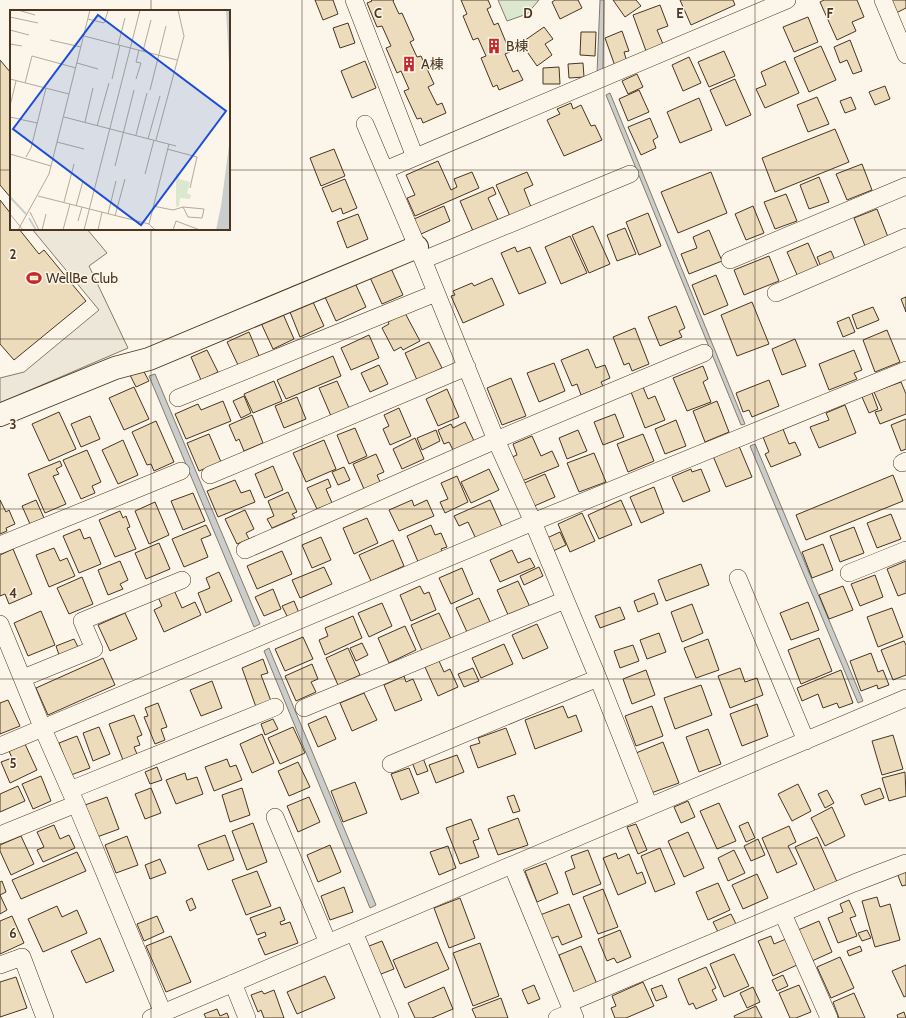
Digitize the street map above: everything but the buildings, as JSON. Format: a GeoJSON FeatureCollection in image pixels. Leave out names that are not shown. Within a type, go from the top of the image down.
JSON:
{"type":"FeatureCollection","features":[{"type":"Feature","properties":{"kind":"street"},"geometry":{"type":"LineString","coordinates":[[354,0],[414,157]]}},
{"type":"Feature","properties":{"kind":"street"},"geometry":{"type":"LineString","coordinates":[[385,170],[757,6],[787,0]]}},
{"type":"Feature","properties":{"kind":"street"},"geometry":{"type":"LineString","coordinates":[[882,0],[902,32],[906,54]]}},
{"type":"Feature","properties":{"kind":"street"},"geometry":{"type":"LineString","coordinates":[[365,124],[420,253],[496,440],[533,522],[598,678],[649,806]]}},
{"type":"Feature","properties":{"kind":"street"},"geometry":{"type":"LineString","coordinates":[[0,415],[115,368],[149,359],[420,253],[630,174]]}},
{"type":"Feature","properties":{"kind":"street"},"geometry":{"type":"LineString","coordinates":[[730,260],[906,186]]}},
{"type":"Feature","properties":{"kind":"street"},"geometry":{"type":"LineString","coordinates":[[776,293],[906,238]]}},
{"type":"Feature","properties":{"kind":"street"},"geometry":{"type":"LineString","coordinates":[[178,398],[436,293]]}},
{"type":"Feature","properties":{"kind":"street"},"geometry":{"type":"LineString","coordinates":[[245,550],[496,440],[704,353]]}},
{"type":"Feature","properties":{"kind":"street"},"geometry":{"type":"LineString","coordinates":[[210,475],[467,367]]}},
{"type":"Feature","properties":{"kind":"street"},"geometry":{"type":"LineString","coordinates":[[0,746],[533,522],[906,370]]}},
{"type":"Feature","properties":{"kind":"street"},"geometry":{"type":"LineString","coordinates":[[0,546],[181,471]]}},
{"type":"Feature","properties":{"kind":"street"},"geometry":{"type":"LineString","coordinates":[[849,573],[906,550]]}},
{"type":"Feature","properties":{"kind":"street"},"geometry":{"type":"LineString","coordinates":[[738,578],[806,741]]}},
{"type":"Feature","properties":{"kind":"street"},"geometry":{"type":"LineString","coordinates":[[22,678],[94,649],[82,621],[182,580]]}},
{"type":"Feature","properties":{"kind":"street"},"geometry":{"type":"LineString","coordinates":[[304,708],[565,600]]}},
{"type":"Feature","properties":{"kind":"street"},"geometry":{"type":"LineString","coordinates":[[0,624],[6,657],[22,678],[42,728],[73,797],[157,1015],[906,698]]}},
{"type":"Feature","properties":{"kind":"street"},"geometry":{"type":"LineString","coordinates":[[391,764],[598,678]]}},
{"type":"Feature","properties":{"kind":"street"},"geometry":{"type":"LineString","coordinates":[[0,835],[73,797],[274,707]]}},
{"type":"Feature","properties":{"kind":"street"},"geometry":{"type":"LineString","coordinates":[[275,817],[328,943]]}},
{"type":"Feature","properties":{"kind":"street"},"geometry":{"type":"LineString","coordinates":[[557,1018],[783,914],[854,883],[906,863]]}},
{"type":"Feature","properties":{"kind":"street"},"geometry":{"type":"LineString","coordinates":[[512,865],[572,1011]]}},
{"type":"Feature","properties":{"kind":"street"},"geometry":{"type":"LineString","coordinates":[[783,914],[829,1018]]}},
{"type":"Feature","properties":{"kind":"street"},"geometry":{"type":"LineString","coordinates":[[354,932],[390,1018]]}},
{"type":"Feature","properties":{"kind":"street"},"geometry":{"type":"LineString","coordinates":[[0,965],[22,957],[45,1018]]}},
{"type":"Feature","properties":{"kind":"street"},"geometry":{"type":"LineString","coordinates":[[233,983],[247,1018]]}},
{"type":"Feature","properties":{"kind":"green space"},"geometry":{"type":"Polygon","coordinates":[[[498,0],[539,0],[527,14],[507,21],[498,0]]]}},
{"type":"Feature","properties":{"kind":"shaded area"},"geometry":{"type":"Polygon","coordinates":[[[600,0],[604,0],[603,71],[597,74],[600,0]]]}},
{"type":"Feature","properties":{"kind":"shaded area"},"geometry":{"type":"Polygon","coordinates":[[[610,93],[745,424],[741,425],[606,95],[610,93]]]}},
{"type":"Feature","properties":{"kind":"shaded area"},"geometry":{"type":"Polygon","coordinates":[[[33,230],[88,230],[107,253],[89,266],[128,348],[0,403],[0,378],[24,372],[99,310],[33,230]]]}},
{"type":"Feature","properties":{"kind":"shaded area"},"geometry":{"type":"Polygon","coordinates":[[[155,374],[260,624],[254,627],[149,376],[155,374]]]}},
{"type":"Feature","properties":{"kind":"shaded area"},"geometry":{"type":"Polygon","coordinates":[[[755,444],[863,701],[858,703],[750,446],[755,444]]]}},
{"type":"Feature","properties":{"kind":"shaded area"},"geometry":{"type":"Polygon","coordinates":[[[269,648],[376,905],[370,908],[264,651],[269,648]]]}},
{"type":"Feature","properties":{"kind":"place","name":"B棟"},"geometry":{"type":"Point","coordinates":[494,46]}},
{"type":"Feature","properties":{"kind":"place","name":"A棟"},"geometry":{"type":"Point","coordinates":[409,64]}},
{"type":"Feature","properties":{"kind":"place","name":"WellBe Club"},"geometry":{"type":"Point","coordinates":[34,278]}}]}
